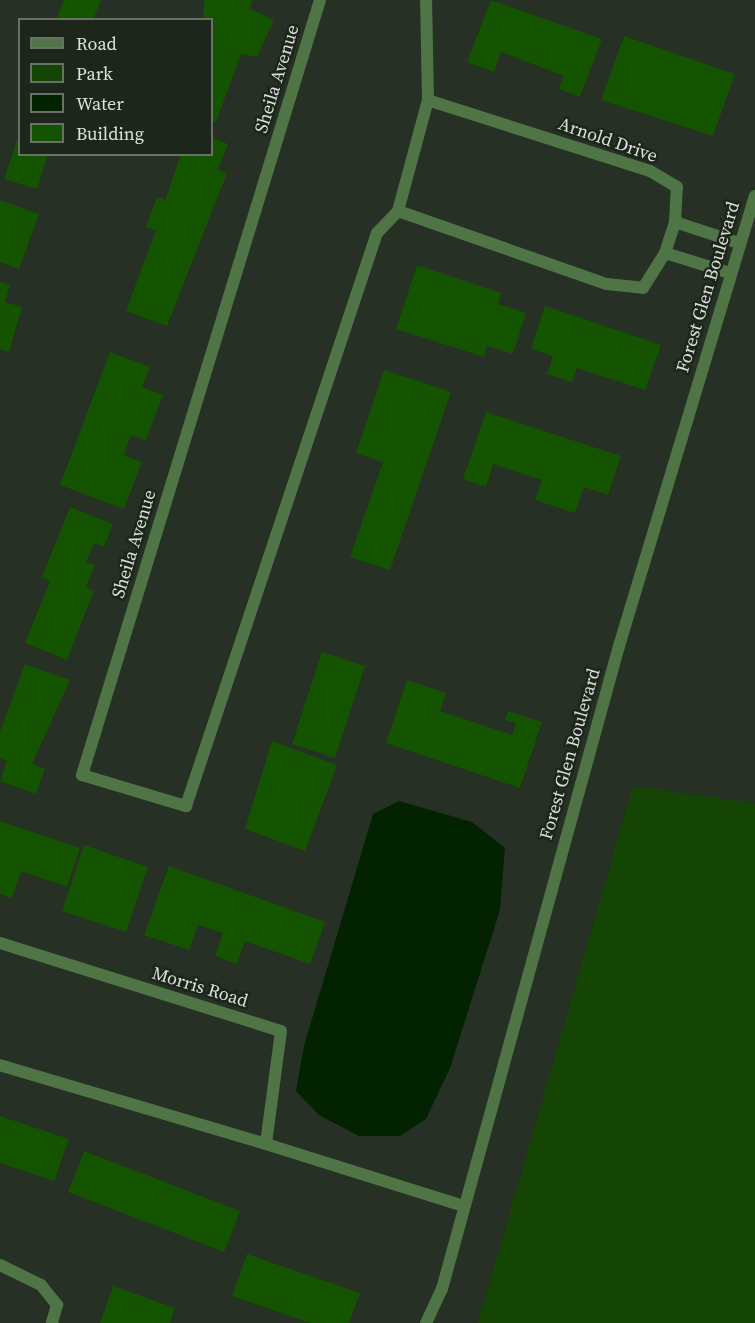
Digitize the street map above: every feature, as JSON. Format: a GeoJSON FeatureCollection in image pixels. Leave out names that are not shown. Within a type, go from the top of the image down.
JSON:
{"type":"FeatureCollection","features":[{"type":"Feature","properties":{"kind":"street","name":"Sheila Avenue"},"geometry":{"type":"LineString","coordinates":[[320,0],[82,775],[186,806],[255,588],[377,233],[398,211]]}},
{"type":"Feature","properties":{"kind":"street"},"geometry":{"type":"LineString","coordinates":[[426,0],[428,100],[398,211],[607,284],[643,288],[665,252],[675,222],[739,243]]}},
{"type":"Feature","properties":{"kind":"street","name":"Arnold Drive"},"geometry":{"type":"LineString","coordinates":[[428,100],[650,171],[677,187],[675,222]]}},
{"type":"Feature","properties":{"kind":"street","name":"Forest Glen Boulevard"},"geometry":{"type":"LineString","coordinates":[[426,1323],[442,1289],[730,273],[755,196]]}},
{"type":"Feature","properties":{"kind":"street"},"geometry":{"type":"LineString","coordinates":[[665,252],[730,273]]}},
{"type":"Feature","properties":{"kind":"street","name":"Morris Road"},"geometry":{"type":"LineString","coordinates":[[0,943],[281,1031],[266,1143]]}},
{"type":"Feature","properties":{"kind":"street"},"geometry":{"type":"LineString","coordinates":[[0,1065],[266,1143],[464,1206]]}},
{"type":"Feature","properties":{"kind":"street"},"geometry":{"type":"LineString","coordinates":[[0,1265],[41,1285],[57,1305],[52,1323]]}},
{"type":"Feature","properties":{"kind":"green space"},"geometry":{"type":"Polygon","coordinates":[[[633,786],[755,803],[755,1323],[478,1323],[633,786]]]}},
{"type":"Feature","properties":{"kind":"water"},"geometry":{"type":"Polygon","coordinates":[[[399,801],[472,822],[505,848],[500,910],[450,1068],[426,1119],[400,1136],[359,1136],[319,1115],[296,1091],[304,1046],[373,814],[399,801]]]}},
{"type":"Feature","properties":{"kind":"building"},"geometry":{"type":"Polygon","coordinates":[[[64,0],[101,0],[94,18],[57,18],[64,0]]]}},
{"type":"Feature","properties":{"kind":"building"},"geometry":{"type":"Polygon","coordinates":[[[204,0],[252,0],[250,9],[274,20],[257,57],[241,54],[216,122],[213,121],[213,18],[203,18],[204,0]]]}},
{"type":"Feature","properties":{"kind":"building"},"geometry":{"type":"Polygon","coordinates":[[[491,0],[602,39],[580,97],[559,89],[564,76],[501,52],[494,72],[467,62],[491,0]]]}},
{"type":"Feature","properties":{"kind":"building"},"geometry":{"type":"Polygon","coordinates":[[[624,36],[735,74],[713,136],[601,100],[624,36]]]}},
{"type":"Feature","properties":{"kind":"building"},"geometry":{"type":"Polygon","coordinates":[[[18,137],[18,156],[47,156],[37,189],[4,179],[18,137]]]}},
{"type":"Feature","properties":{"kind":"building"},"geometry":{"type":"Polygon","coordinates":[[[213,138],[228,144],[218,170],[227,173],[167,326],[126,311],[156,230],[146,227],[157,197],[165,200],[180,156],[213,156],[213,138]]]}},
{"type":"Feature","properties":{"kind":"building"},"geometry":{"type":"Polygon","coordinates":[[[0,200],[39,214],[19,269],[0,262],[0,200]]]}},
{"type":"Feature","properties":{"kind":"building"},"geometry":{"type":"Polygon","coordinates":[[[417,265],[501,293],[498,304],[526,313],[513,354],[487,346],[484,357],[396,329],[417,265]]]}},
{"type":"Feature","properties":{"kind":"building"},"geometry":{"type":"Polygon","coordinates":[[[0,282],[10,285],[5,302],[22,307],[9,352],[0,349],[0,282]]]}},
{"type":"Feature","properties":{"kind":"building"},"geometry":{"type":"Polygon","coordinates":[[[545,306],[661,345],[645,390],[577,368],[572,382],[547,374],[553,356],[531,349],[545,306]]]}},
{"type":"Feature","properties":{"kind":"building"},"geometry":{"type":"Polygon","coordinates":[[[110,352],[150,367],[142,387],[163,395],[146,440],[131,435],[124,455],[142,462],[124,509],[60,485],[110,352]]]}},
{"type":"Feature","properties":{"kind":"building"},"geometry":{"type":"Polygon","coordinates":[[[384,370],[451,392],[390,570],[350,557],[383,462],[356,453],[384,370]]]}},
{"type":"Feature","properties":{"kind":"building"},"geometry":{"type":"Polygon","coordinates":[[[486,412],[621,456],[608,495],[584,487],[575,513],[535,500],[542,480],[493,464],[486,487],[463,479],[486,412]]]}},
{"type":"Feature","properties":{"kind":"building"},"geometry":{"type":"Polygon","coordinates":[[[70,507],[113,524],[104,547],[94,543],[86,562],[95,565],[86,587],[94,591],[67,660],[25,643],[50,581],[42,577],[70,507]]]}},
{"type":"Feature","properties":{"kind":"building"},"geometry":{"type":"Polygon","coordinates":[[[322,652],[365,666],[335,758],[292,744],[322,652]]]}},
{"type":"Feature","properties":{"kind":"building"},"geometry":{"type":"Polygon","coordinates":[[[25,664],[70,680],[32,764],[45,769],[36,794],[0,781],[7,761],[0,758],[0,732],[25,664]]]}},
{"type":"Feature","properties":{"kind":"building"},"geometry":{"type":"Polygon","coordinates":[[[407,680],[446,693],[440,711],[512,735],[516,723],[505,720],[508,711],[542,722],[520,788],[386,743],[407,680]]]}},
{"type":"Feature","properties":{"kind":"building"},"geometry":{"type":"Polygon","coordinates":[[[272,741],[337,765],[305,851],[245,829],[272,741]]]}},
{"type":"Feature","properties":{"kind":"building"},"geometry":{"type":"Polygon","coordinates":[[[0,821],[80,848],[67,887],[21,871],[12,898],[0,894],[0,821]]]}},
{"type":"Feature","properties":{"kind":"building"},"geometry":{"type":"Polygon","coordinates":[[[84,845],[148,867],[126,932],[62,911],[84,845]]]}},
{"type":"Feature","properties":{"kind":"building"},"geometry":{"type":"Polygon","coordinates":[[[169,866],[325,922],[310,964],[245,941],[237,964],[215,956],[223,933],[198,925],[189,950],[144,935],[169,866]]]}},
{"type":"Feature","properties":{"kind":"building"},"geometry":{"type":"Polygon","coordinates":[[[0,1116],[69,1139],[54,1181],[0,1163],[0,1116]]]}},
{"type":"Feature","properties":{"kind":"building"},"geometry":{"type":"Polygon","coordinates":[[[84,1151],[240,1211],[224,1252],[68,1192],[84,1151]]]}},
{"type":"Feature","properties":{"kind":"building"},"geometry":{"type":"Polygon","coordinates":[[[247,1254],[360,1293],[349,1323],[310,1323],[232,1296],[247,1254]]]}},
{"type":"Feature","properties":{"kind":"building"},"geometry":{"type":"Polygon","coordinates":[[[113,1286],[175,1308],[170,1323],[100,1323],[113,1286]]]}}]}
